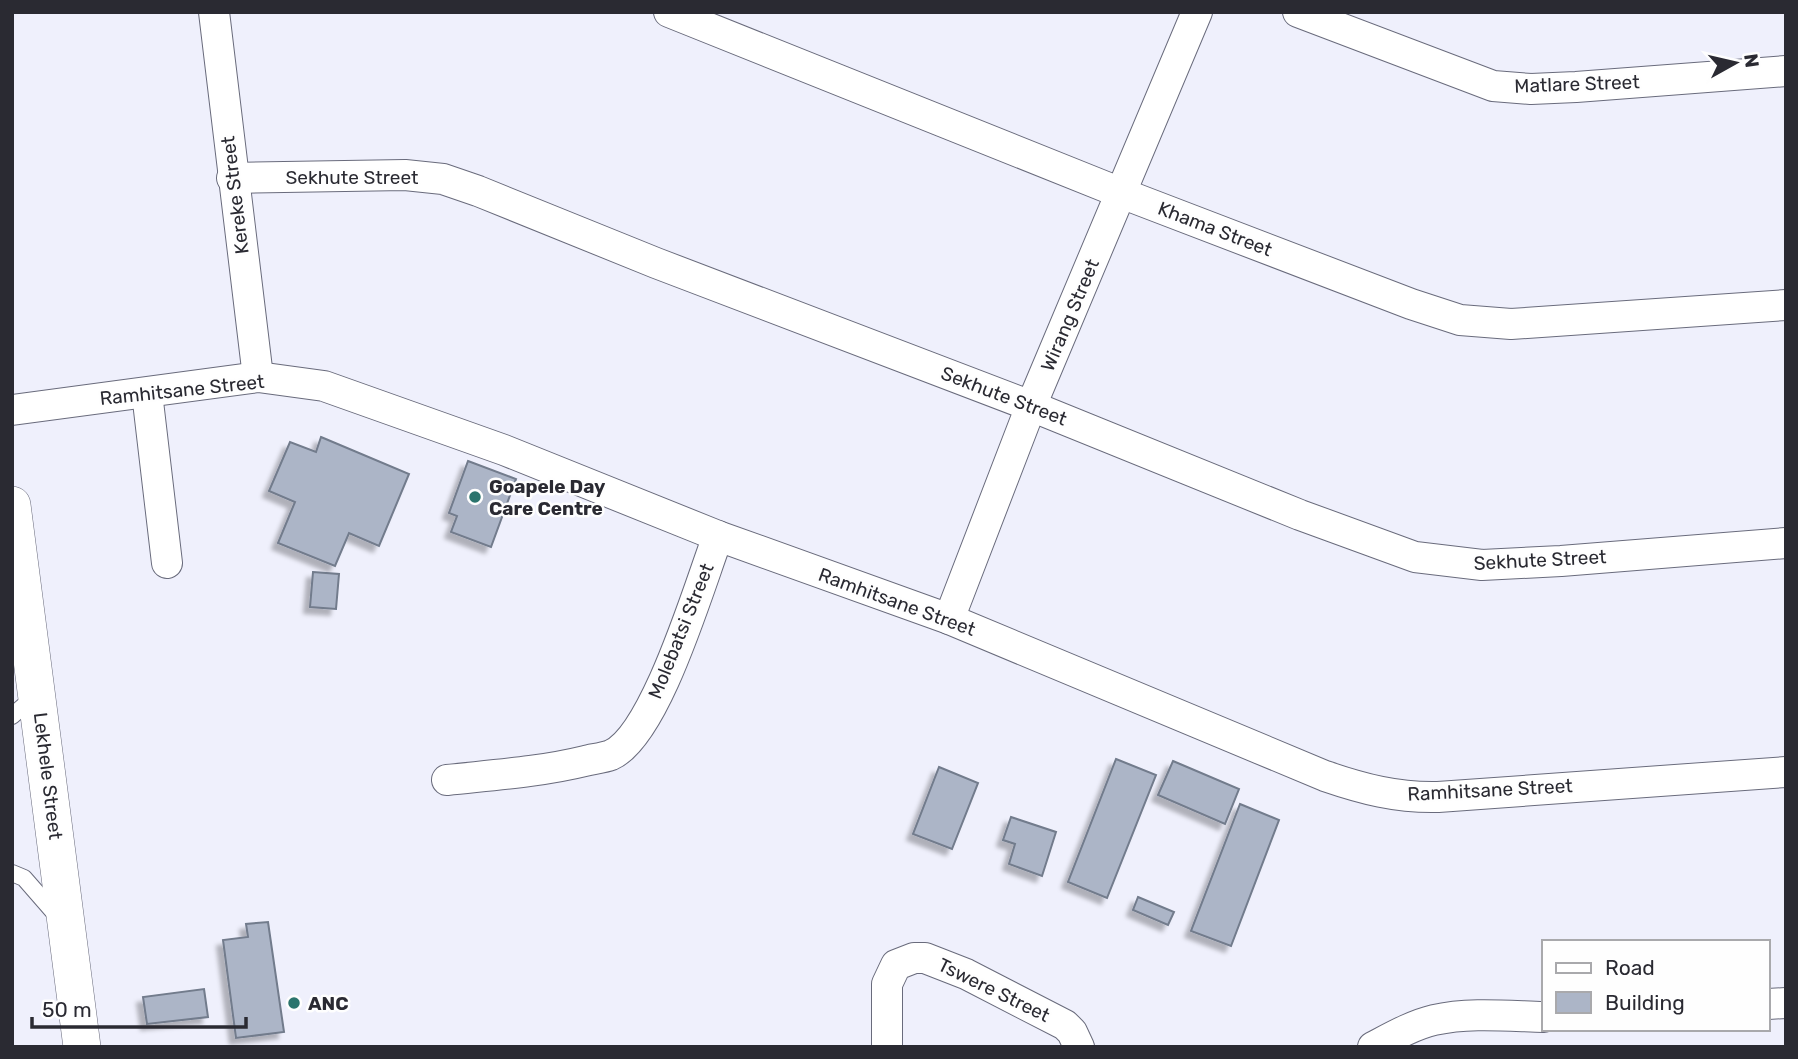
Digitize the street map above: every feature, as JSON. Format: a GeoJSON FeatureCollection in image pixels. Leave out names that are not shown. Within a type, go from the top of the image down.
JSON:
{"type":"FeatureCollection","features":[{"type":"Feature","properties":{"kind":"street","name":"Kereke Street"},"geometry":{"type":"LineString","coordinates":[[214,12],[258,377]]}},
{"type":"Feature","properties":{"kind":"street","name":"Khama Street"},"geometry":{"type":"LineString","coordinates":[[669,12],[1121,193],[1411,304],[1460,320],[1538,324],[1786,305]]}},
{"type":"Feature","properties":{"kind":"street","name":"Wirang Street"},"geometry":{"type":"LineString","coordinates":[[949,619],[1031,406],[1197,12]]}},
{"type":"Feature","properties":{"kind":"street","name":"Matlare Street"},"geometry":{"type":"LineString","coordinates":[[1298,12],[1493,86],[1531,89],[1576,87],[1786,71]]}},
{"type":"Feature","properties":{"kind":"street","name":"Sekhute Street"},"geometry":{"type":"LineString","coordinates":[[232,178],[405,175],[443,179],[1031,406],[1300,515],[1415,557],[1482,565],[1786,543]]}},
{"type":"Feature","properties":{"kind":"street","name":"Ramhitsane Street"},"geometry":{"type":"LineString","coordinates":[[12,410],[258,377],[324,386],[504,450],[718,536],[949,619],[1325,776],[1380,793],[1409,798],[1438,797],[1786,772]]}},
{"type":"Feature","properties":{"kind":"street"},"geometry":{"type":"LineString","coordinates":[[148,393],[167,563]]}},
{"type":"Feature","properties":{"kind":"street","name":"Lekhele Street"},"geometry":{"type":"LineString","coordinates":[[12,505],[25,705],[67,928],[82,1047]]}},
{"type":"Feature","properties":{"kind":"street","name":"Molebatsi Street"},"geometry":{"type":"LineString","coordinates":[[447,780],[565,766],[611,755],[624,747],[646,717],[672,662],[718,536]]}},
{"type":"Feature","properties":{"kind":"street","name":"Tswere Street"},"geometry":{"type":"LineString","coordinates":[[887,1047],[887,984],[897,965],[915,958],[934,961],[966,974],[1039,1010],[1065,1025],[1072,1032],[1079,1047]]}},
{"type":"Feature","properties":{"kind":"street"},"geometry":{"type":"LineString","coordinates":[[1373,1047],[1433,1020],[1467,1016],[1542,1017]]}},
{"type":"Feature","properties":{"kind":"lane"},"geometry":{"type":"LineString","coordinates":[[12,873],[24,878],[67,928]]}},
{"type":"Feature","properties":{"kind":"building"},"geometry":{"type":"Polygon","coordinates":[[[321,437],[409,474],[379,546],[349,533],[335,566],[278,543],[295,502],[269,491],[290,442],[316,452],[321,437]]]}},
{"type":"Feature","properties":{"kind":"building"},"geometry":{"type":"Polygon","coordinates":[[[468,461],[516,479],[491,547],[451,532],[457,516],[449,513],[468,461]]]}},
{"type":"Feature","properties":{"kind":"building"},"geometry":{"type":"Polygon","coordinates":[[[313,572],[339,574],[336,609],[310,607],[313,572]]]}},
{"type":"Feature","properties":{"kind":"building"},"geometry":{"type":"Polygon","coordinates":[[[1116,759],[1156,775],[1107,898],[1068,882],[1116,759]]]}},
{"type":"Feature","properties":{"kind":"building"},"geometry":{"type":"Polygon","coordinates":[[[1173,761],[1239,789],[1225,824],[1158,795],[1173,761]]]}},
{"type":"Feature","properties":{"kind":"building"},"geometry":{"type":"Polygon","coordinates":[[[939,767],[978,783],[952,849],[913,834],[939,767]]]}},
{"type":"Feature","properties":{"kind":"building"},"geometry":{"type":"Polygon","coordinates":[[[1240,804],[1279,820],[1231,946],[1191,931],[1240,804]]]}},
{"type":"Feature","properties":{"kind":"building"},"geometry":{"type":"Polygon","coordinates":[[[1011,817],[1056,832],[1042,876],[1009,864],[1015,844],[1003,840],[1011,817]]]}},
{"type":"Feature","properties":{"kind":"building"},"geometry":{"type":"Polygon","coordinates":[[[1138,897],[1174,912],[1168,925],[1133,910],[1138,897]]]}},
{"type":"Feature","properties":{"kind":"building"},"geometry":{"type":"Polygon","coordinates":[[[268,922],[284,1032],[236,1038],[223,940],[248,937],[246,924],[268,922]]]}},
{"type":"Feature","properties":{"kind":"building"},"geometry":{"type":"Polygon","coordinates":[[[204,989],[208,1017],[147,1024],[143,997],[204,989]]]}},
{"type":"Feature","properties":{"kind":"place","name":"Goapele Day Care Centre"},"geometry":{"type":"Point","coordinates":[475,497]}},
{"type":"Feature","properties":{"kind":"place","name":"ANC"},"geometry":{"type":"Point","coordinates":[294,1003]}}]}
